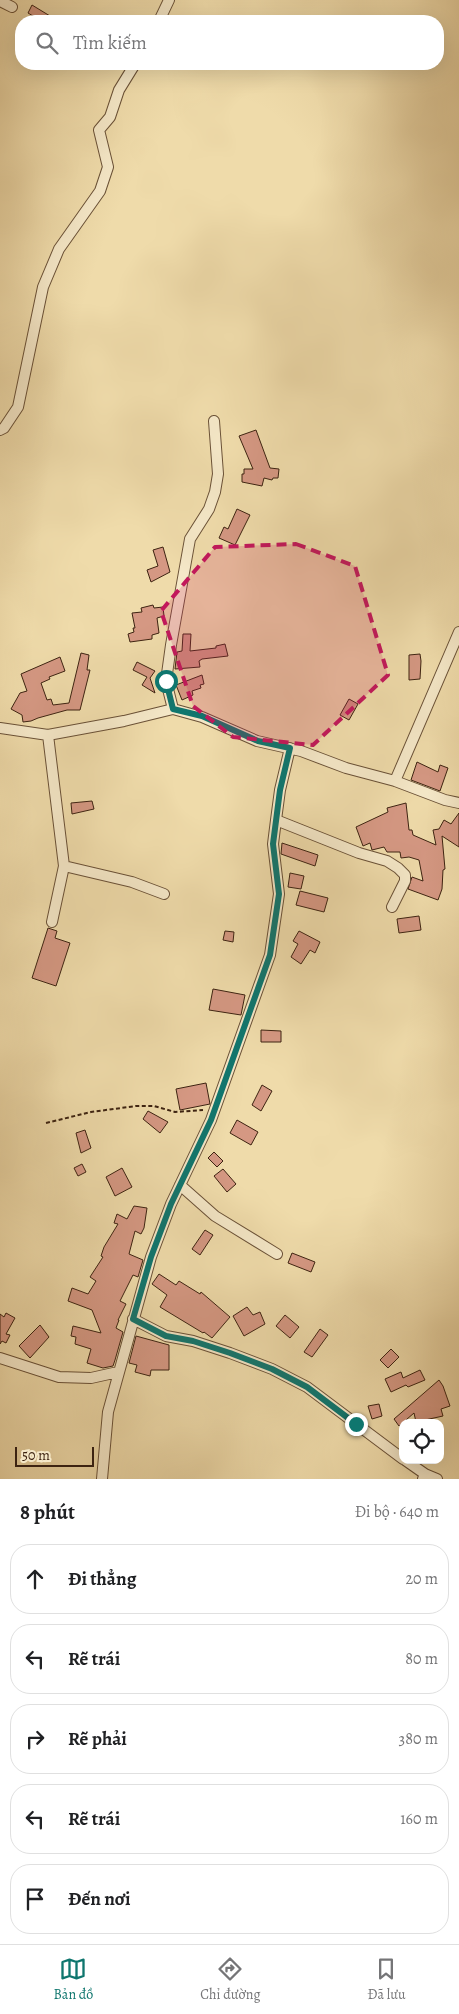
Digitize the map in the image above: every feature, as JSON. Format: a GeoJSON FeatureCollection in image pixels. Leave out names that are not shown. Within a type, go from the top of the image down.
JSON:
{"type":"FeatureCollection","features":[{"type":"Feature","properties":{"kind":"street"},"geometry":{"type":"LineString","coordinates":[[162,15],[169,0]]}},
{"type":"Feature","properties":{"kind":"street"},"geometry":{"type":"LineString","coordinates":[[0,1],[12,7]]}},
{"type":"Feature","properties":{"kind":"street"},"geometry":{"type":"LineString","coordinates":[[0,430],[4,428],[18,407],[42,287],[59,249],[100,191],[108,167],[99,130],[110,117],[119,90],[131,70]]}},
{"type":"Feature","properties":{"kind":"street"},"geometry":{"type":"LineString","coordinates":[[173,709],[166,681],[190,539],[209,508],[215,492],[218,474],[214,421]]}},
{"type":"Feature","properties":{"kind":"street"},"geometry":{"type":"LineString","coordinates":[[395,781],[459,632]]}},
{"type":"Feature","properties":{"kind":"street"},"geometry":{"type":"LineString","coordinates":[[0,728],[48,735],[124,721],[173,709],[202,716],[258,741],[290,748],[346,768],[395,781],[445,800],[459,803]]}},
{"type":"Feature","properties":{"kind":"street"},"geometry":{"type":"LineString","coordinates":[[48,735],[64,866],[52,922]]}},
{"type":"Feature","properties":{"kind":"street"},"geometry":{"type":"LineString","coordinates":[[102,1479],[108,1412],[151,1257],[180,1185],[215,1109],[270,955],[279,894],[273,844],[280,790],[290,748]]}},
{"type":"Feature","properties":{"kind":"street"},"geometry":{"type":"LineString","coordinates":[[276,820],[359,853],[387,861],[398,868],[405,875],[405,881],[392,907]]}},
{"type":"Feature","properties":{"kind":"street"},"geometry":{"type":"LineString","coordinates":[[64,866],[132,882],[164,894]]}},
{"type":"Feature","properties":{"kind":"street"},"geometry":{"type":"LineString","coordinates":[[180,1185],[215,1216],[278,1254]]}},
{"type":"Feature","properties":{"kind":"street"},"geometry":{"type":"LineString","coordinates":[[133,1319],[166,1336],[193,1341],[272,1369],[307,1387],[399,1455]]}},
{"type":"Feature","properties":{"kind":"street"},"geometry":{"type":"LineString","coordinates":[[0,1358],[60,1377],[91,1378],[118,1372]]}},
{"type":"Feature","properties":{"kind":"street"},"geometry":{"type":"LineString","coordinates":[[410,1464],[424,1477],[437,1479]]}},
{"type":"Feature","properties":{"kind":"path"},"geometry":{"type":"LineString","coordinates":[[46,1123],[91,1112],[136,1106],[154,1106],[175,1112],[215,1109]]}},
{"type":"Feature","properties":{"kind":"highlighted area"},"geometry":{"type":"Polygon","coordinates":[[[296,544],[355,566],[388,675],[313,745],[233,737],[193,706],[161,611],[215,547],[296,544]]]}},
{"type":"Feature","properties":{"kind":"building"},"geometry":{"type":"Polygon","coordinates":[[[32,5],[48,15],[32,15],[28,13],[32,5]]]}},
{"type":"Feature","properties":{"kind":"building"},"geometry":{"type":"Polygon","coordinates":[[[256,430],[270,468],[279,469],[278,478],[273,478],[272,480],[264,478],[262,486],[242,482],[244,469],[253,469],[239,436],[256,430]]]}},
{"type":"Feature","properties":{"kind":"building"},"geometry":{"type":"Polygon","coordinates":[[[237,509],[250,515],[235,545],[219,538],[224,527],[228,529],[237,509]]]}},
{"type":"Feature","properties":{"kind":"building"},"geometry":{"type":"Polygon","coordinates":[[[163,547],[170,572],[151,582],[147,570],[158,566],[153,550],[163,547]]]}},
{"type":"Feature","properties":{"kind":"building"},"geometry":{"type":"Polygon","coordinates":[[[153,605],[154,608],[163,607],[164,616],[157,618],[159,633],[152,635],[152,639],[130,642],[128,634],[134,632],[133,628],[135,628],[132,613],[142,612],[141,608],[153,605]]]}},
{"type":"Feature","properties":{"kind":"building"},"geometry":{"type":"Polygon","coordinates":[[[183,634],[191,634],[190,651],[216,648],[216,646],[225,644],[228,656],[202,659],[199,661],[200,667],[175,669],[177,652],[182,651],[183,634]]]}},
{"type":"Feature","properties":{"kind":"building"},"geometry":{"type":"Polygon","coordinates":[[[81,653],[89,655],[87,670],[90,670],[80,710],[67,710],[23,722],[22,715],[11,709],[20,693],[27,691],[21,674],[60,657],[65,671],[49,677],[50,679],[41,683],[47,700],[51,699],[53,705],[69,703],[81,653]]]}},
{"type":"Feature","properties":{"kind":"building"},"geometry":{"type":"Polygon","coordinates":[[[420,654],[420,679],[409,680],[409,655],[420,654]]]}},
{"type":"Feature","properties":{"kind":"building"},"geometry":{"type":"Polygon","coordinates":[[[137,662],[155,671],[150,678],[155,693],[142,685],[147,677],[133,670],[137,662]]]}},
{"type":"Feature","properties":{"kind":"building"},"geometry":{"type":"Polygon","coordinates":[[[202,675],[204,684],[200,685],[201,688],[192,691],[193,695],[182,700],[176,685],[202,675]]]}},
{"type":"Feature","properties":{"kind":"building"},"geometry":{"type":"Polygon","coordinates":[[[349,699],[358,704],[349,720],[340,715],[349,699]]]}},
{"type":"Feature","properties":{"kind":"building"},"geometry":{"type":"Polygon","coordinates":[[[417,762],[438,772],[440,765],[448,768],[440,791],[411,780],[417,762]]]}},
{"type":"Feature","properties":{"kind":"building"},"geometry":{"type":"Polygon","coordinates":[[[92,801],[94,809],[72,814],[71,803],[92,801]]]}},
{"type":"Feature","properties":{"kind":"building"},"geometry":{"type":"Polygon","coordinates":[[[406,803],[409,830],[412,830],[413,835],[436,845],[433,830],[439,829],[444,820],[451,824],[459,813],[459,847],[442,836],[445,869],[443,870],[442,889],[438,900],[408,889],[412,877],[423,881],[419,860],[409,857],[401,858],[400,852],[387,852],[384,847],[372,850],[370,843],[363,846],[356,827],[388,812],[387,808],[406,803]]]}},
{"type":"Feature","properties":{"kind":"building"},"geometry":{"type":"Polygon","coordinates":[[[282,843],[318,855],[315,866],[281,854],[282,843]]]}},
{"type":"Feature","properties":{"kind":"building"},"geometry":{"type":"Polygon","coordinates":[[[290,873],[304,876],[301,889],[288,887],[290,873]]]}},
{"type":"Feature","properties":{"kind":"building"},"geometry":{"type":"Polygon","coordinates":[[[300,891],[328,898],[324,912],[296,905],[300,891]]]}},
{"type":"Feature","properties":{"kind":"building"},"geometry":{"type":"Polygon","coordinates":[[[419,916],[421,930],[399,933],[397,919],[419,916]]]}},
{"type":"Feature","properties":{"kind":"building"},"geometry":{"type":"Polygon","coordinates":[[[48,928],[57,931],[55,938],[70,943],[56,986],[32,978],[48,928]]]}},
{"type":"Feature","properties":{"kind":"building"},"geometry":{"type":"Polygon","coordinates":[[[225,931],[234,932],[233,942],[223,940],[225,931]]]}},
{"type":"Feature","properties":{"kind":"building"},"geometry":{"type":"Polygon","coordinates":[[[299,931],[320,942],[315,953],[310,950],[301,964],[291,957],[298,944],[293,941],[299,931]]]}},
{"type":"Feature","properties":{"kind":"building"},"geometry":{"type":"Polygon","coordinates":[[[213,989],[245,995],[241,1015],[209,1010],[213,989]]]}},
{"type":"Feature","properties":{"kind":"building"},"geometry":{"type":"Polygon","coordinates":[[[261,1030],[281,1031],[281,1042],[261,1042],[261,1030]]]}},
{"type":"Feature","properties":{"kind":"building"},"geometry":{"type":"Polygon","coordinates":[[[206,1083],[210,1104],[180,1110],[176,1089],[206,1083]]]}},
{"type":"Feature","properties":{"kind":"building"},"geometry":{"type":"Polygon","coordinates":[[[262,1085],[272,1091],[261,1111],[252,1105],[262,1085]]]}},
{"type":"Feature","properties":{"kind":"building"},"geometry":{"type":"Polygon","coordinates":[[[148,1111],[168,1122],[160,1133],[143,1119],[148,1111]]]}},
{"type":"Feature","properties":{"kind":"building"},"geometry":{"type":"Polygon","coordinates":[[[237,1120],[258,1132],[251,1145],[230,1133],[237,1120]]]}},
{"type":"Feature","properties":{"kind":"building"},"geometry":{"type":"Polygon","coordinates":[[[85,1130],[91,1148],[81,1153],[76,1133],[85,1130]]]}},
{"type":"Feature","properties":{"kind":"building"},"geometry":{"type":"Polygon","coordinates":[[[214,1152],[223,1161],[217,1167],[208,1158],[214,1152]]]}},
{"type":"Feature","properties":{"kind":"building"},"geometry":{"type":"Polygon","coordinates":[[[82,1164],[86,1172],[78,1176],[74,1168],[82,1164]]]}},
{"type":"Feature","properties":{"kind":"building"},"geometry":{"type":"Polygon","coordinates":[[[122,1168],[132,1187],[115,1196],[106,1177],[122,1168]]]}},
{"type":"Feature","properties":{"kind":"building"},"geometry":{"type":"Polygon","coordinates":[[[223,1169],[236,1184],[227,1192],[214,1176],[223,1169]]]}},
{"type":"Feature","properties":{"kind":"building"},"geometry":{"type":"Polygon","coordinates":[[[134,1206],[147,1208],[144,1228],[141,1234],[135,1231],[129,1254],[143,1260],[138,1277],[133,1275],[120,1301],[126,1304],[116,1328],[123,1332],[113,1366],[103,1368],[87,1363],[91,1349],[75,1344],[76,1337],[71,1336],[73,1326],[101,1333],[92,1310],[68,1301],[72,1288],[88,1294],[96,1281],[90,1277],[103,1257],[101,1256],[104,1247],[118,1224],[114,1223],[117,1214],[127,1219],[134,1206]]]}},
{"type":"Feature","properties":{"kind":"building"},"geometry":{"type":"Polygon","coordinates":[[[205,1230],[213,1235],[200,1255],[192,1249],[205,1230]]]}},
{"type":"Feature","properties":{"kind":"building"},"geometry":{"type":"Polygon","coordinates":[[[292,1253],[315,1262],[311,1272],[288,1263],[292,1253]]]}},
{"type":"Feature","properties":{"kind":"building"},"geometry":{"type":"Polygon","coordinates":[[[159,1274],[176,1285],[179,1281],[200,1294],[201,1292],[230,1317],[212,1338],[160,1307],[167,1295],[152,1284],[159,1274]]]}},
{"type":"Feature","properties":{"kind":"building"},"geometry":{"type":"Polygon","coordinates":[[[247,1307],[253,1315],[260,1312],[265,1324],[244,1336],[233,1316],[247,1307]]]}},
{"type":"Feature","properties":{"kind":"building"},"geometry":{"type":"Polygon","coordinates":[[[6,1313],[15,1318],[6,1334],[10,1335],[6,1343],[2,1341],[0,1344],[0,1314],[4,1317],[6,1313]]]}},
{"type":"Feature","properties":{"kind":"building"},"geometry":{"type":"Polygon","coordinates":[[[285,1315],[299,1327],[290,1338],[276,1326],[285,1315]]]}},
{"type":"Feature","properties":{"kind":"building"},"geometry":{"type":"Polygon","coordinates":[[[40,1325],[49,1337],[30,1358],[19,1346],[40,1325]]]}},
{"type":"Feature","properties":{"kind":"building"},"geometry":{"type":"Polygon","coordinates":[[[320,1329],[328,1335],[312,1357],[304,1352],[320,1329]]]}},
{"type":"Feature","properties":{"kind":"building"},"geometry":{"type":"Polygon","coordinates":[[[136,1336],[169,1345],[169,1370],[151,1370],[150,1376],[135,1372],[137,1365],[129,1363],[136,1336]]]}},
{"type":"Feature","properties":{"kind":"building"},"geometry":{"type":"Polygon","coordinates":[[[391,1349],[399,1357],[388,1368],[380,1360],[391,1349]]]}},
{"type":"Feature","properties":{"kind":"building"},"geometry":{"type":"Polygon","coordinates":[[[420,1370],[425,1380],[408,1387],[406,1385],[391,1392],[385,1379],[401,1372],[403,1378],[420,1370]]]}},
{"type":"Feature","properties":{"kind":"building"},"geometry":{"type":"Polygon","coordinates":[[[439,1380],[450,1406],[441,1409],[443,1416],[430,1419],[415,1419],[414,1413],[407,1419],[399,1419],[399,1426],[394,1419],[439,1380]]]}},
{"type":"Feature","properties":{"kind":"building"},"geometry":{"type":"Polygon","coordinates":[[[379,1404],[382,1416],[372,1419],[368,1406],[379,1404]]]}},
{"type":"Feature","properties":{"kind":"route"},"geometry":{"type":"LineString","coordinates":[[166,681],[173,709],[202,716],[258,741],[290,748],[280,790],[273,844],[279,894],[270,955],[211,1120],[171,1204],[151,1257],[133,1319],[149,1329],[166,1336],[193,1341],[272,1369],[307,1387],[356,1424]]}}]}
